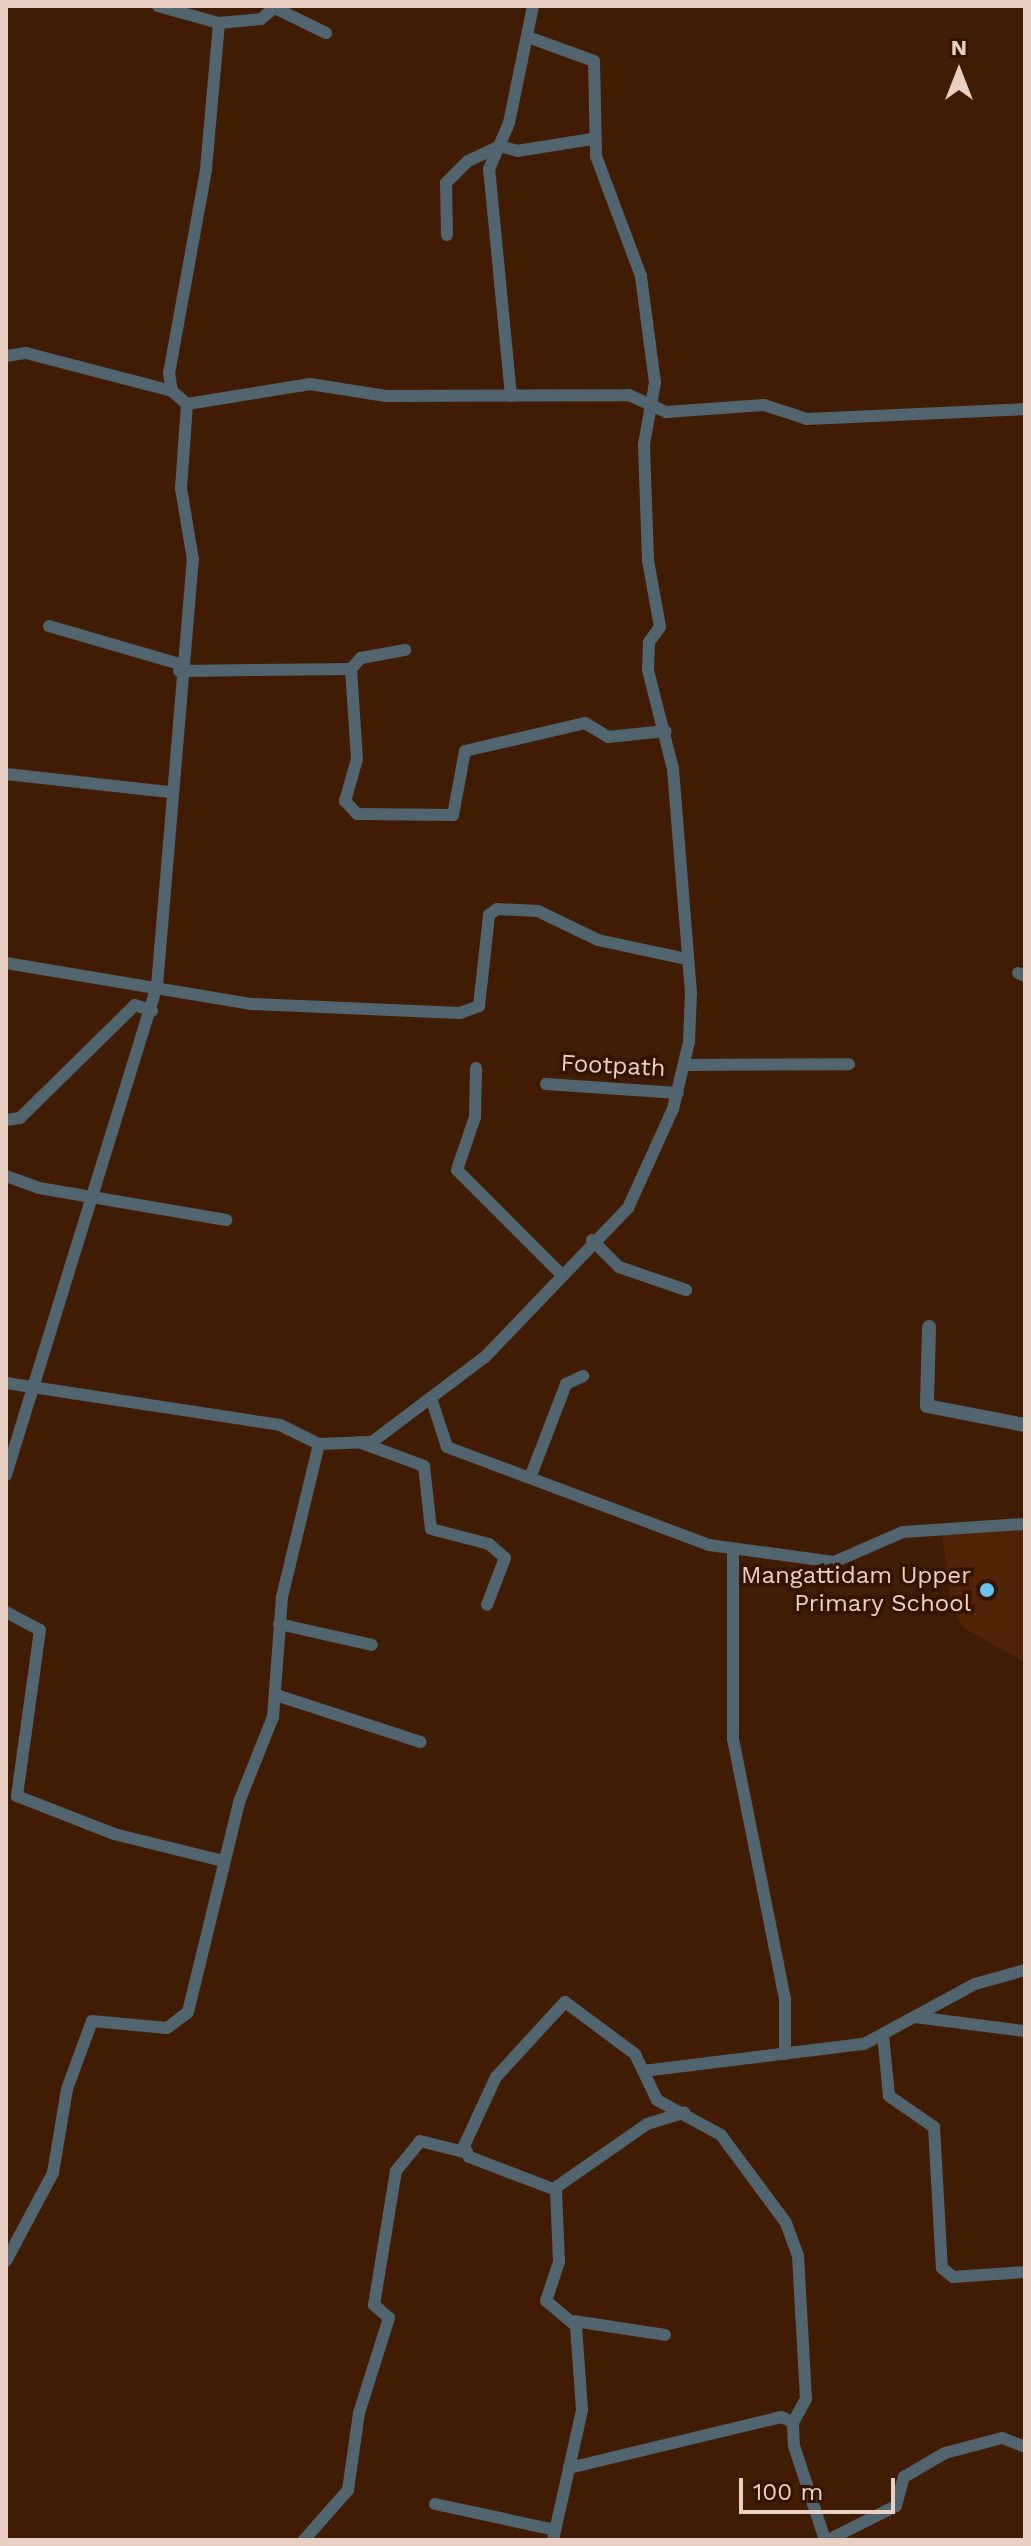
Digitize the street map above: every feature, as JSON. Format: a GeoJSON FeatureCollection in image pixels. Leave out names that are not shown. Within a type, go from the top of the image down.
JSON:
{"type":"FeatureCollection","features":[{"type":"Feature","properties":{"kind":"street"},"geometry":{"type":"LineString","coordinates":[[158,6],[219,23],[261,19],[275,7],[326,33]]}},
{"type":"Feature","properties":{"kind":"street"},"geometry":{"type":"LineString","coordinates":[[511,396],[489,169],[500,146],[533,6]]}},
{"type":"Feature","properties":{"kind":"street"},"geometry":{"type":"LineString","coordinates":[[172,391],[206,170],[219,23]]}},
{"type":"Feature","properties":{"kind":"street"},"geometry":{"type":"LineString","coordinates":[[6,1383],[28,1389],[141,1399],[280,1425],[319,1444],[372,1442],[432,1401],[485,1357],[560,1273],[628,1208],[678,1093],[684,1065],[687,959],[666,731],[648,670],[649,642],[660,627],[648,560],[646,403],[655,383],[641,276],[592,139],[594,61],[528,37]]}},
{"type":"Feature","properties":{"kind":"street"},"geometry":{"type":"LineString","coordinates":[[500,146],[517,151],[592,139]]}},
{"type":"Feature","properties":{"kind":"street"},"geometry":{"type":"LineString","coordinates":[[447,235],[446,183],[500,146]]}},
{"type":"Feature","properties":{"kind":"street"},"geometry":{"type":"LineString","coordinates":[[6,356],[26,353],[172,391],[187,404]]}},
{"type":"Feature","properties":{"kind":"street"},"geometry":{"type":"LineString","coordinates":[[187,404],[310,384],[386,396],[629,395],[666,412],[764,405],[807,419],[1025,409]]}},
{"type":"Feature","properties":{"kind":"street"},"geometry":{"type":"LineString","coordinates":[[6,1475],[28,1389],[89,1195],[152,1011],[157,986],[169,792],[193,560],[181,488],[187,404]]}},
{"type":"Feature","properties":{"kind":"street"},"geometry":{"type":"LineString","coordinates":[[49,626],[180,668],[351,669]]}},
{"type":"Feature","properties":{"kind":"street"},"geometry":{"type":"LineString","coordinates":[[405,650],[361,658],[351,669],[357,759],[345,801],[357,814],[453,815],[460,755],[478,747],[585,723],[608,737],[666,731]]}},
{"type":"Feature","properties":{"kind":"street"},"geometry":{"type":"LineString","coordinates":[[6,774],[169,792]]}},
{"type":"Feature","properties":{"kind":"street"},"geometry":{"type":"LineString","coordinates":[[6,963],[252,1004],[477,1011],[489,915],[497,909],[538,911],[598,940],[687,959]]}},
{"type":"Feature","properties":{"kind":"street"},"geometry":{"type":"LineString","coordinates":[[6,1120],[20,1118],[135,1005],[152,1011]]}},
{"type":"Feature","properties":{"kind":"street"},"geometry":{"type":"LineString","coordinates":[[684,1065],[849,1064]]}},
{"type":"Feature","properties":{"kind":"street"},"geometry":{"type":"LineString","coordinates":[[476,1068],[475,1117],[457,1170],[560,1273]]}},
{"type":"Feature","properties":{"kind":"street","name":"Footpath"},"geometry":{"type":"LineString","coordinates":[[546,1084],[678,1093]]}},
{"type":"Feature","properties":{"kind":"street"},"geometry":{"type":"LineString","coordinates":[[6,1176],[226,1220]]}},
{"type":"Feature","properties":{"kind":"street"},"geometry":{"type":"LineString","coordinates":[[592,1240],[619,1267],[686,1290]]}},
{"type":"Feature","properties":{"kind":"street"},"geometry":{"type":"LineString","coordinates":[[929,1327],[927,1406],[1025,1425]]}},
{"type":"Feature","properties":{"kind":"street"},"geometry":{"type":"LineString","coordinates":[[530,1478],[566,1384],[583,1376]]}},
{"type":"Feature","properties":{"kind":"street"},"geometry":{"type":"LineString","coordinates":[[432,1401],[442,1442],[530,1478],[733,1550],[834,1562],[903,1532],[1025,1524]]}},
{"type":"Feature","properties":{"kind":"street"},"geometry":{"type":"LineString","coordinates":[[359,1442],[424,1466],[431,1529],[489,1544],[505,1558],[487,1605]]}},
{"type":"Feature","properties":{"kind":"street"},"geometry":{"type":"LineString","coordinates":[[6,2261],[53,2173],[67,2089],[92,2021],[167,2028],[188,2012],[223,1861],[276,1695],[279,1624],[319,1444]]}},
{"type":"Feature","properties":{"kind":"street"},"geometry":{"type":"LineString","coordinates":[[733,1550],[733,1739],[785,2000],[785,2054]]}},
{"type":"Feature","properties":{"kind":"street"},"geometry":{"type":"LineString","coordinates":[[6,1612],[40,1630],[17,1796],[114,1834],[223,1861]]}},
{"type":"Feature","properties":{"kind":"street"},"geometry":{"type":"LineString","coordinates":[[279,1624],[372,1645]]}},
{"type":"Feature","properties":{"kind":"street"},"geometry":{"type":"LineString","coordinates":[[276,1695],[421,1742]]}},
{"type":"Feature","properties":{"kind":"street"},"geometry":{"type":"LineString","coordinates":[[643,2071],[785,2054],[883,2035],[975,1984],[1025,1970]]}},
{"type":"Feature","properties":{"kind":"street"},"geometry":{"type":"LineString","coordinates":[[464,2152],[482,2097],[560,2003],[573,2005],[635,2054],[649,2093],[721,2135],[759,2178],[796,2246],[806,2399],[793,2422],[813,2518],[826,2540],[896,2506],[904,2477],[945,2453],[1002,2438],[1025,2447]]}},
{"type":"Feature","properties":{"kind":"street"},"geometry":{"type":"LineString","coordinates":[[915,2017],[1025,2031]]}},
{"type":"Feature","properties":{"kind":"street"},"geometry":{"type":"LineString","coordinates":[[883,2035],[889,2096],[934,2127],[942,2268],[953,2277],[1025,2272]]}},
{"type":"Feature","properties":{"kind":"street"},"geometry":{"type":"LineString","coordinates":[[555,2188],[640,2128],[684,2113]]}},
{"type":"Feature","properties":{"kind":"street"},"geometry":{"type":"LineString","coordinates":[[304,2540],[348,2490],[359,2413],[389,2318],[374,2305],[396,2171],[420,2141],[464,2152],[555,2188]]}},
{"type":"Feature","properties":{"kind":"street"},"geometry":{"type":"LineString","coordinates":[[555,2188],[560,2251],[546,2301],[574,2321],[665,2335]]}},
{"type":"Feature","properties":{"kind":"street"},"geometry":{"type":"LineString","coordinates":[[435,2504],[554,2535],[582,2410],[574,2321]]}},
{"type":"Feature","properties":{"kind":"street"},"geometry":{"type":"LineString","coordinates":[[569,2468],[773,2418],[793,2422]]}},
{"type":"Feature","properties":{"kind":"shaded area","name":"Mangattidam Upper Primary School"},"geometry":{"type":"Polygon","coordinates":[[[1025,1529],[1024,1662],[964,1628],[952,1607],[942,1533],[1025,1529]]]}},
{"type":"Feature","properties":{"kind":"place","name":"Mangattidam Upper Primary School"},"geometry":{"type":"Point","coordinates":[987,1590]}}]}
